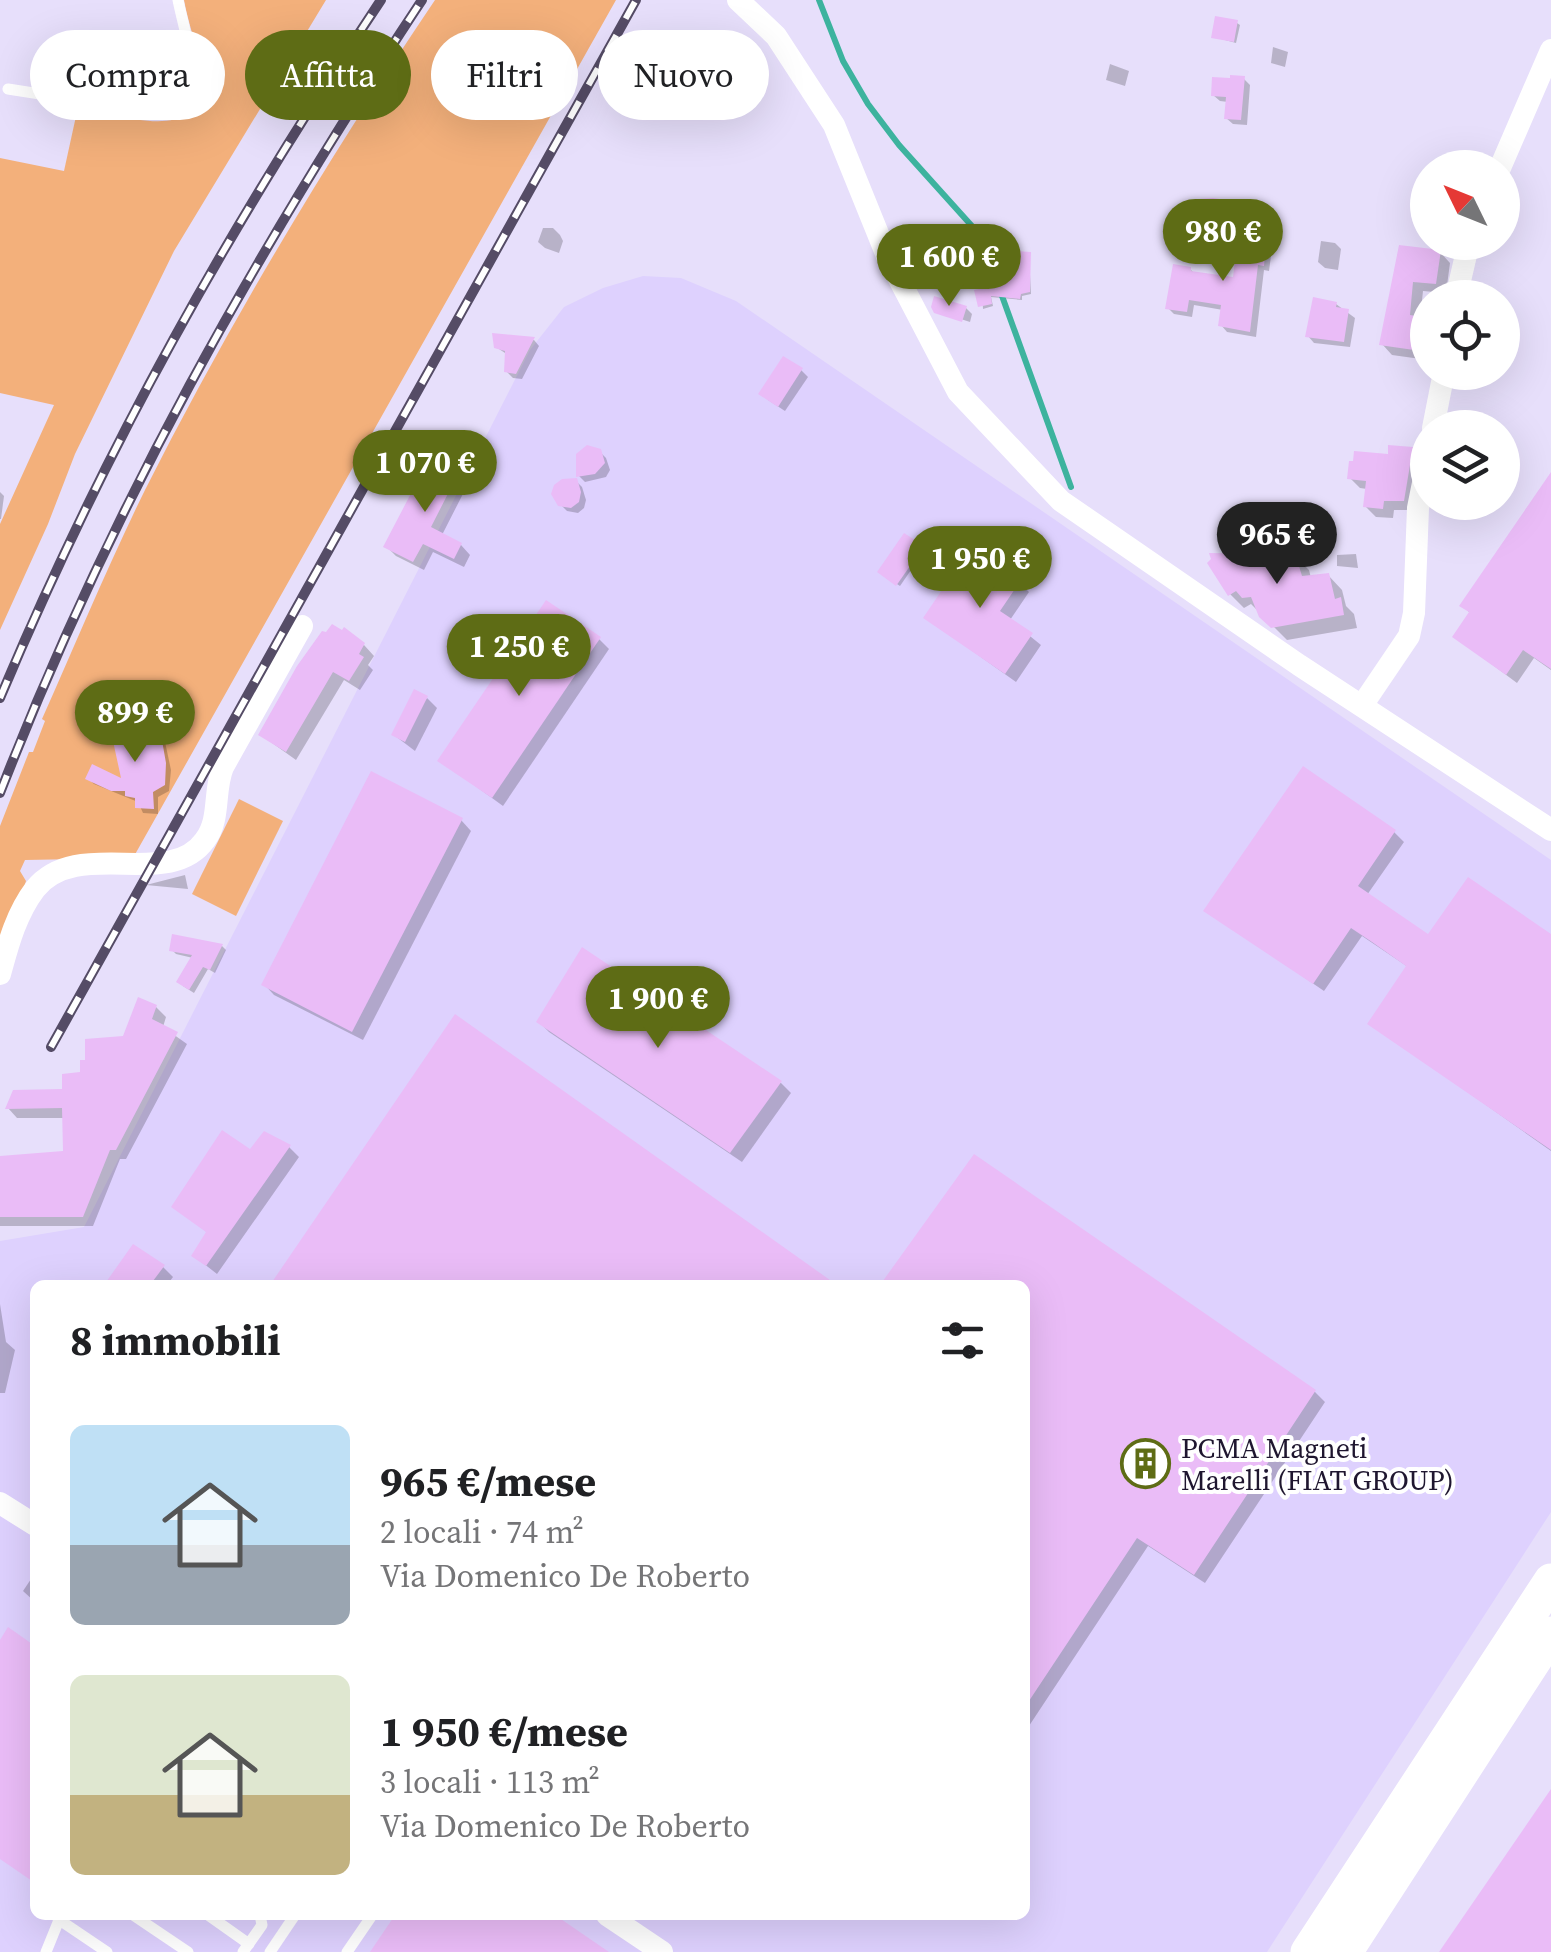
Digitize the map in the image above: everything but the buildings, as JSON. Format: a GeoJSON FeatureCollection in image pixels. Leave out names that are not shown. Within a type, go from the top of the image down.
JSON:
{"type":"FeatureCollection","features":[{"type":"Feature","properties":{"kind":"highway"},"geometry":{"type":"LineString","coordinates":[[1308,1952],[1551,1581]]}},
{"type":"Feature","properties":{"kind":"highway"},"geometry":{"type":"LineString","coordinates":[[1345,1952],[1551,1634]]}},
{"type":"Feature","properties":{"kind":"street"},"geometry":{"type":"LineString","coordinates":[[738,0],[776,36],[834,125],[887,256],[958,392],[1060,501],[1551,830]]}},
{"type":"Feature","properties":{"kind":"street"},"geometry":{"type":"LineString","coordinates":[[1508,150],[1551,50]]}},
{"type":"Feature","properties":{"kind":"street"},"geometry":{"type":"LineString","coordinates":[[1363,704],[1409,636],[1414,613],[1418,520]]}},
{"type":"Feature","properties":{"kind":"street"},"geometry":{"type":"LineString","coordinates":[[0,974],[14,927],[36,888],[53,875],[87,863],[169,862],[195,852],[207,839],[215,820],[217,781],[223,767],[302,626]]}},
{"type":"Feature","properties":{"kind":"street"},"geometry":{"type":"LineString","coordinates":[[0,1503],[30,1522]]}},
{"type":"Feature","properties":{"kind":"street"},"geometry":{"type":"LineString","coordinates":[[1323,1952],[1551,1601]]}},
{"type":"Feature","properties":{"kind":"street"},"geometry":{"type":"LineString","coordinates":[[614,1920],[662,1952]]}},
{"type":"Feature","properties":{"kind":"lane"},"geometry":{"type":"LineString","coordinates":[[8,89],[156,112],[172,111],[186,96],[191,65],[178,0]]}},
{"type":"Feature","properties":{"kind":"lane"},"geometry":{"type":"LineString","coordinates":[[46,1952],[59,1920]]}},
{"type":"Feature","properties":{"kind":"lane"},"geometry":{"type":"LineString","coordinates":[[64,1920],[107,1952]]}},
{"type":"Feature","properties":{"kind":"lane"},"geometry":{"type":"LineString","coordinates":[[140,1920],[188,1952]]}},
{"type":"Feature","properties":{"kind":"lane"},"geometry":{"type":"LineString","coordinates":[[214,1920],[246,1948],[262,1925],[261,1920]]}},
{"type":"Feature","properties":{"kind":"lane"},"geometry":{"type":"LineString","coordinates":[[270,1952],[292,1920]]}},
{"type":"Feature","properties":{"kind":"lane"},"geometry":{"type":"LineString","coordinates":[[347,1952],[369,1920]]}},
{"type":"Feature","properties":{"kind":"shaded area"},"geometry":{"type":"Polygon","coordinates":[[[184,0],[326,0],[308,30],[245,30],[245,120],[253,120],[174,251],[75,454],[0,630],[0,524],[54,405],[0,393],[0,158],[64,171],[75,120],[225,120],[225,30],[192,30],[184,0]]]}},
{"type":"Feature","properties":{"kind":"shaded area"},"geometry":{"type":"Polygon","coordinates":[[[435,0],[616,0],[578,68],[578,30],[431,30],[431,120],[548,120],[133,858],[25,860],[20,871],[26,881],[0,965],[0,826],[105,575],[145,490],[247,302],[356,120],[411,120],[411,37],[435,0]]]}},
{"type":"Feature","properties":{"kind":"shaded area"},"geometry":{"type":"Polygon","coordinates":[[[643,276],[681,278],[736,301],[1551,860],[1551,1512],[1267,1952],[0,1952],[0,1241],[84,1227],[530,350],[564,307],[603,288],[643,276]]]}},
{"type":"Feature","properties":{"kind":"shaded area"},"geometry":{"type":"Polygon","coordinates":[[[239,799],[283,821],[236,916],[192,894],[239,799]]]}},
{"type":"Feature","properties":{"kind":"waterway"},"geometry":{"type":"LineString","coordinates":[[819,0],[843,61],[868,104],[899,145],[980,235],[1071,487]]}},
{"type":"Feature","properties":{"kind":"railway"},"geometry":{"type":"LineString","coordinates":[[0,698],[83,515],[173,340],[272,169],[381,0]]}},
{"type":"Feature","properties":{"kind":"railway"},"geometry":{"type":"LineString","coordinates":[[0,793],[89,586],[190,385],[301,190],[422,0]]}},
{"type":"Feature","properties":{"kind":"railway"},"geometry":{"type":"LineString","coordinates":[[51,1047],[636,0]]}},
{"type":"Feature","properties":{"kind":"place","name":"PCMA Magneti Marelli (FIAT GROUP)"},"geometry":{"type":"Point","coordinates":[1146,1464]}}]}
